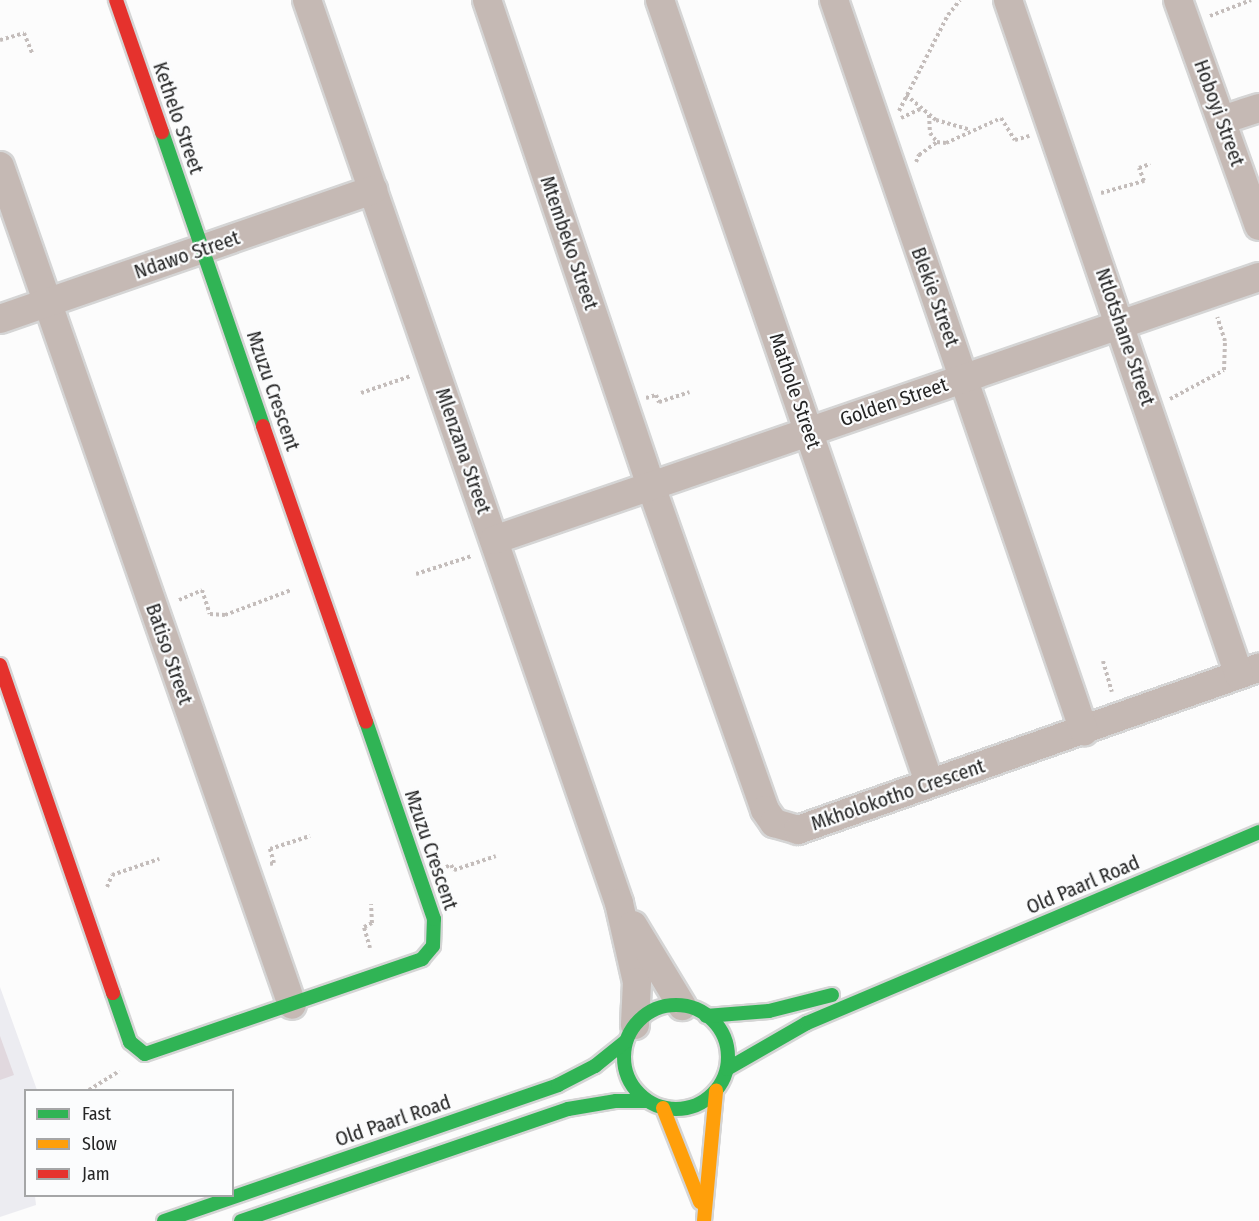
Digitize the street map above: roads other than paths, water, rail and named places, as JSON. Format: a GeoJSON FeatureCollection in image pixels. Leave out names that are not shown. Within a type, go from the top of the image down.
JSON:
{"type":"FeatureCollection","features":[{"type":"Feature","properties":{"kind":"main road","name":"Kethelo Street"},"geometry":{"type":"LineString","coordinates":[[116,0],[203,249]]}},
{"type":"Feature","properties":{"kind":"main road","name":"Mzuzu Crescent"},"geometry":{"type":"LineString","coordinates":[[0,665],[130,1042],[145,1054],[422,959],[434,946],[437,929],[420,877],[203,249]]}},
{"type":"Feature","properties":{"kind":"main road","name":"Old Paarl Road"},"geometry":{"type":"LineString","coordinates":[[727,1069],[807,1023],[1259,832]]}},
{"type":"Feature","properties":{"kind":"main road","name":"Old Paarl Road"},"geometry":{"type":"LineString","coordinates":[[234,1197],[558,1085],[596,1066],[630,1033],[664,1007],[694,1011],[769,1011],[862,985],[921,974]]}},
{"type":"Feature","properties":{"kind":"main road"},"geometry":{"type":"LineString","coordinates":[[694,1011],[724,1039],[727,1069],[716,1091],[704,1218]]}},
{"type":"Feature","properties":{"kind":"main road"},"geometry":{"type":"LineString","coordinates":[[630,1033],[627,1075],[634,1089],[648,1101],[663,1108],[692,1107],[716,1091]]}},
{"type":"Feature","properties":{"kind":"main road"},"geometry":{"type":"LineString","coordinates":[[241,1221],[568,1109],[616,1101],[648,1101]]}},
{"type":"Feature","properties":{"kind":"main road"},"geometry":{"type":"LineString","coordinates":[[663,1108],[684,1154],[704,1218]]}},
{"type":"Feature","properties":{"kind":"main road","name":"Old Paarl Road"},"geometry":{"type":"LineString","coordinates":[[164,1221],[234,1197]]}},
{"type":"Feature","properties":{"kind":"street","name":"Mlenzana Street"},"geometry":{"type":"LineString","coordinates":[[307,0],[619,903],[637,982],[630,1033]]}},
{"type":"Feature","properties":{"kind":"street","name":"Mtembeko Street"},"geometry":{"type":"LineString","coordinates":[[487,0],[626,405],[651,486]]}},
{"type":"Feature","properties":{"kind":"street","name":"Mathole Street"},"geometry":{"type":"LineString","coordinates":[[660,0],[929,782]]}},
{"type":"Feature","properties":{"kind":"street","name":"Blekie Street"},"geometry":{"type":"LineString","coordinates":[[834,0],[1084,731]]}},
{"type":"Feature","properties":{"kind":"street","name":"Ntlotshane Street"},"geometry":{"type":"LineString","coordinates":[[1008,0],[1152,415],[1249,671]]}},
{"type":"Feature","properties":{"kind":"street","name":"Hoboyi Street"},"geometry":{"type":"LineString","coordinates":[[1182,12],[1259,226]]}},
{"type":"Feature","properties":{"kind":"street"},"geometry":{"type":"LineString","coordinates":[[1222,120],[1259,108]]}},
{"type":"Feature","properties":{"kind":"street","name":"Batiso Street"},"geometry":{"type":"LineString","coordinates":[[0,166],[292,1005]]}},
{"type":"Feature","properties":{"kind":"street","name":"Ndawo Street"},"geometry":{"type":"LineString","coordinates":[[0,319],[373,190]]}},
{"type":"Feature","properties":{"kind":"street","name":"Golden Street"},"geometry":{"type":"LineString","coordinates":[[497,549],[651,486],[1259,277]]}},
{"type":"Feature","properties":{"kind":"street","name":"Mkholokotho Crescent"},"geometry":{"type":"LineString","coordinates":[[651,486],[765,810],[774,823],[798,830],[1249,671]]}},
{"type":"Feature","properties":{"kind":"street","name":"Mlenzana Street"},"geometry":{"type":"LineString","coordinates":[[619,903],[694,1011]]}}]}
